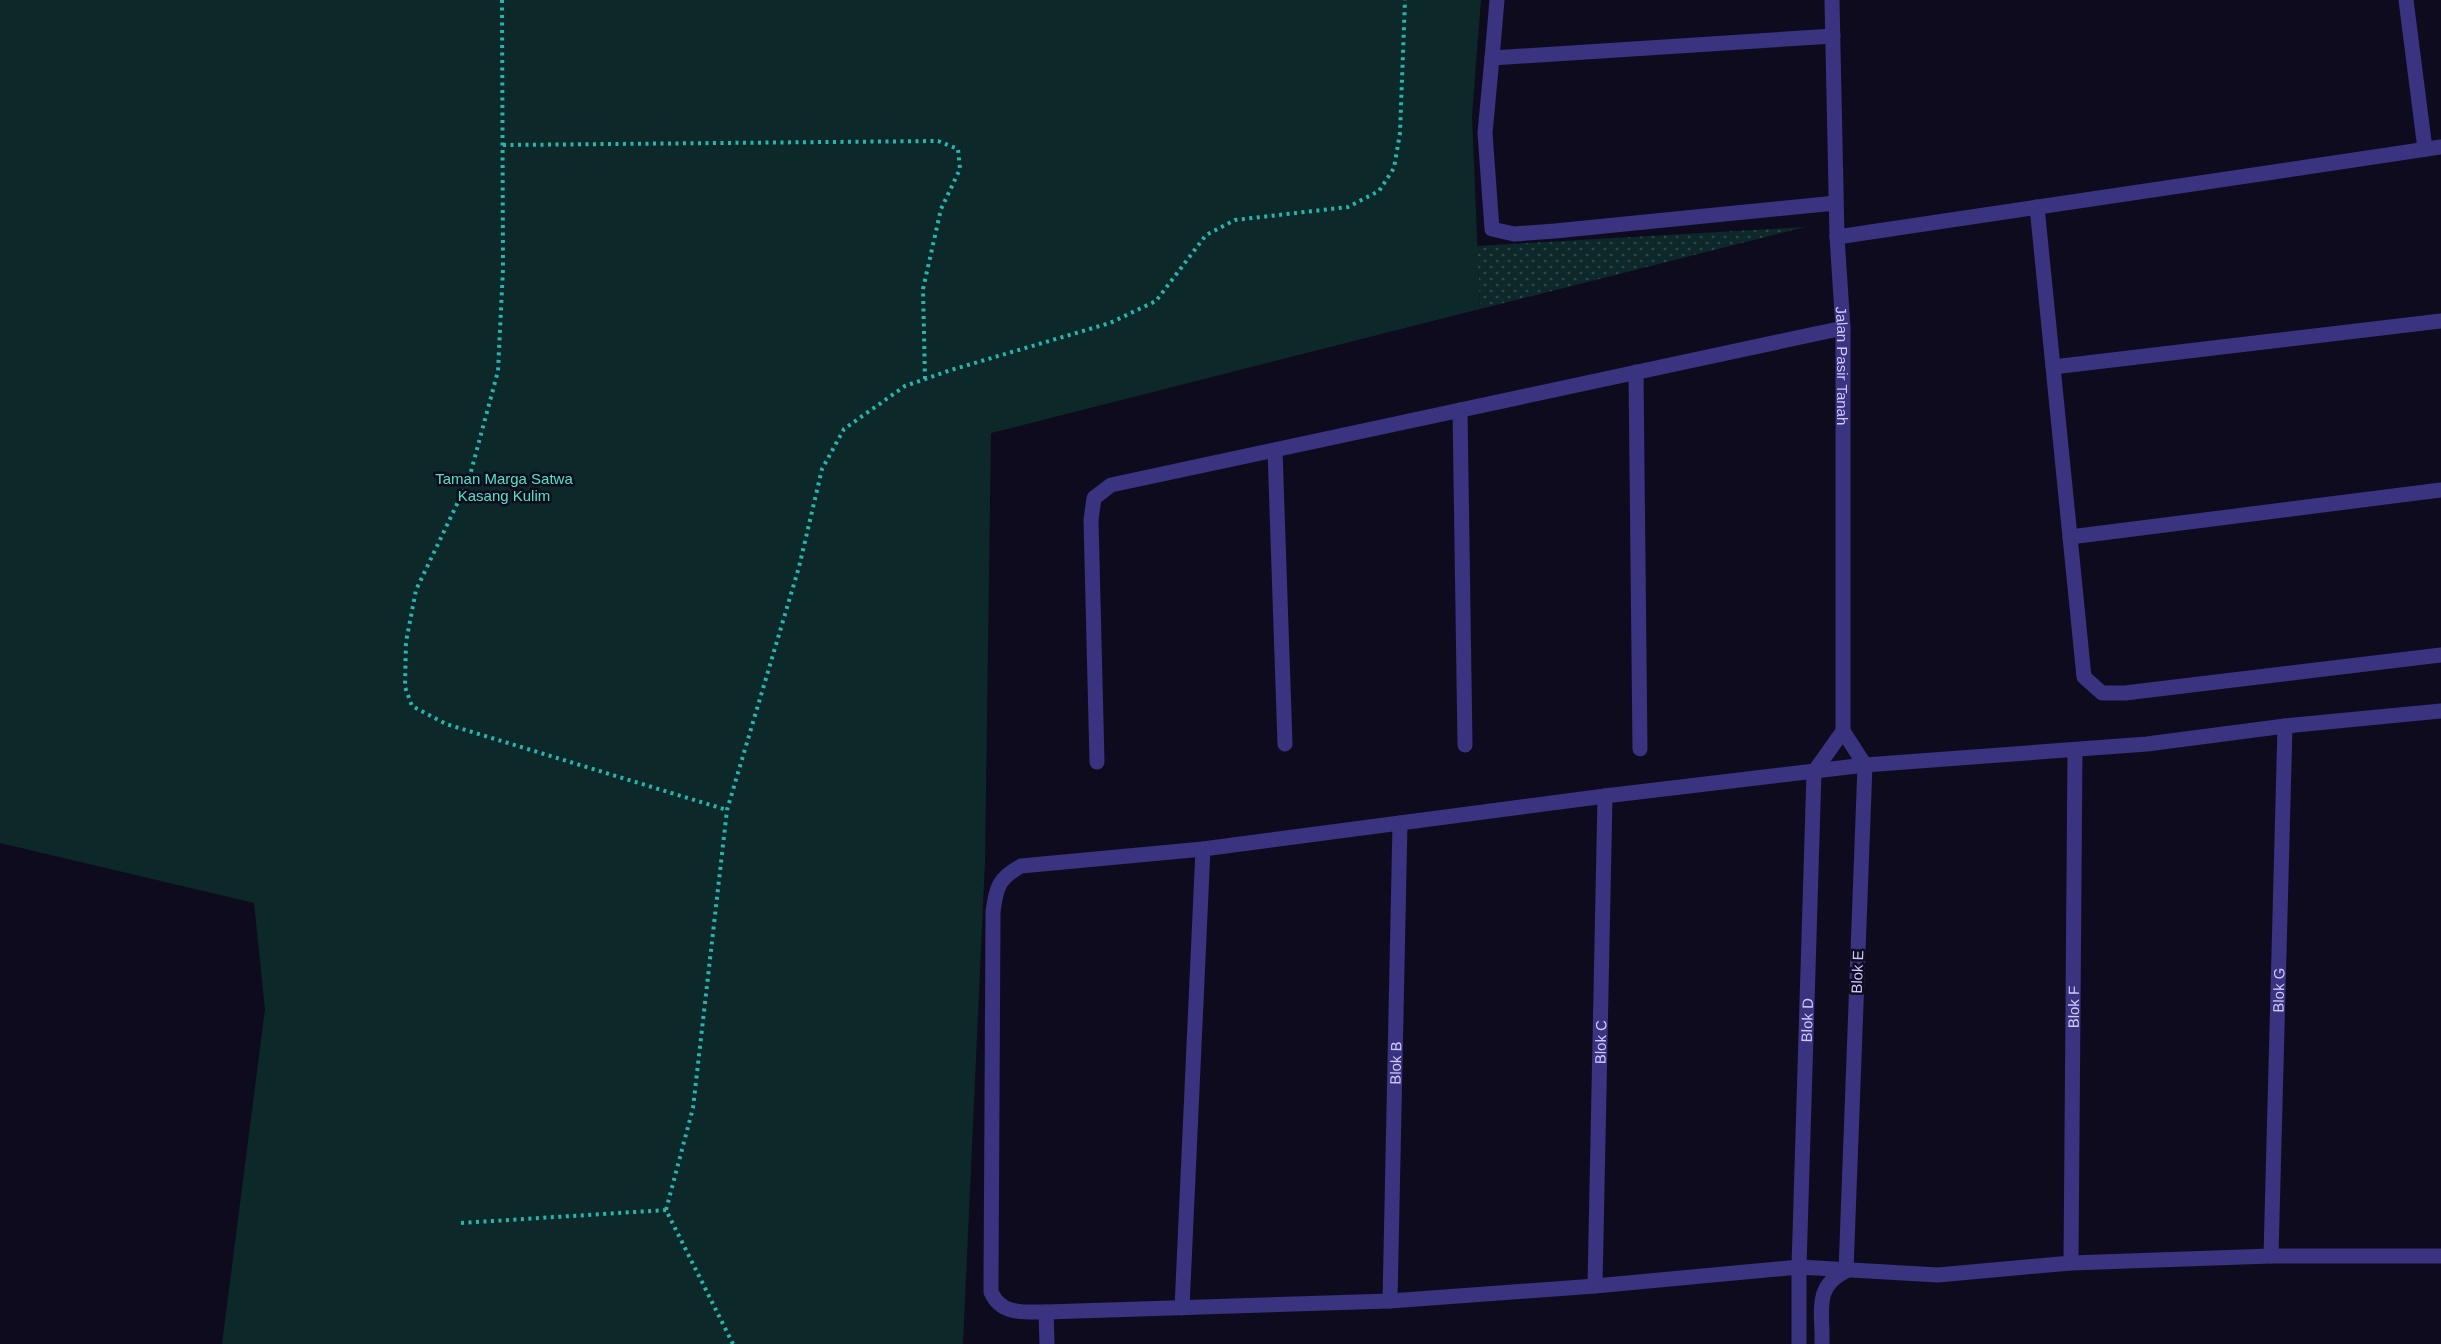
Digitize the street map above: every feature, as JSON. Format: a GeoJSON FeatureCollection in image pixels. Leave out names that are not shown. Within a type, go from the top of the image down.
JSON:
{"type":"FeatureCollection","features":[{"type":"Feature","properties":{"kind":"street"},"geometry":{"type":"LineString","coordinates":[[1497,0],[1485,133],[1492,229],[1514,234],[1555,231],[1836,203]]}},
{"type":"Feature","properties":{"kind":"street","name":"Jalan Pasir Tanah"},"geometry":{"type":"LineString","coordinates":[[1832,0],[1837,237],[1843,328],[1843,731]]}},
{"type":"Feature","properties":{"kind":"street"},"geometry":{"type":"LineString","coordinates":[[2406,0],[2424,149]]}},
{"type":"Feature","properties":{"kind":"street"},"geometry":{"type":"LineString","coordinates":[[1492,58],[1833,36]]}},
{"type":"Feature","properties":{"kind":"street"},"geometry":{"type":"LineString","coordinates":[[1837,237],[2441,147]]}},
{"type":"Feature","properties":{"kind":"street"},"geometry":{"type":"LineString","coordinates":[[2037,207],[2084,677],[2102,693],[2125,693],[2441,655]]}},
{"type":"Feature","properties":{"kind":"street"},"geometry":{"type":"LineString","coordinates":[[2053,367],[2441,321]]}},
{"type":"Feature","properties":{"kind":"street"},"geometry":{"type":"LineString","coordinates":[[1097,762],[1091,520],[1094,498],[1111,485],[1843,328]]}},
{"type":"Feature","properties":{"kind":"street"},"geometry":{"type":"LineString","coordinates":[[1636,372],[1640,749]]}},
{"type":"Feature","properties":{"kind":"street"},"geometry":{"type":"LineString","coordinates":[[1460,410],[1465,745]]}},
{"type":"Feature","properties":{"kind":"street"},"geometry":{"type":"LineString","coordinates":[[1275,450],[1285,744]]}},
{"type":"Feature","properties":{"kind":"street"},"geometry":{"type":"LineString","coordinates":[[2070,537],[2441,490]]}},
{"type":"Feature","properties":{"kind":"street"},"geometry":{"type":"LineString","coordinates":[[2441,711],[2285,726],[2147,744],[1866,765],[1605,796],[1203,849],[1021,866],[1004,875],[995,894],[991,1292],[1002,1308],[1013,1311],[1046,1312],[1390,1301],[1595,1286],[1799,1267],[1938,1275],[2071,1263],[2271,1256],[2441,1256]]}},
{"type":"Feature","properties":{"kind":"street","name":"Blok G"},"geometry":{"type":"LineString","coordinates":[[2271,1256],[2285,726]]}},
{"type":"Feature","properties":{"kind":"street"},"geometry":{"type":"LineString","coordinates":[[1814,772],[1843,731],[1866,765]]}},
{"type":"Feature","properties":{"kind":"street","name":"Blok F"},"geometry":{"type":"LineString","coordinates":[[2071,1263],[2075,750]]}},
{"type":"Feature","properties":{"kind":"street","name":"Blok E"},"geometry":{"type":"LineString","coordinates":[[1846,1271],[1866,765]]}},
{"type":"Feature","properties":{"kind":"street","name":"Blok D"},"geometry":{"type":"LineString","coordinates":[[1799,1344],[1799,1267],[1814,772]]}},
{"type":"Feature","properties":{"kind":"street","name":"Blok C"},"geometry":{"type":"LineString","coordinates":[[1595,1286],[1605,796]]}},
{"type":"Feature","properties":{"kind":"street","name":"Blok B"},"geometry":{"type":"LineString","coordinates":[[1390,1301],[1400,824]]}},
{"type":"Feature","properties":{"kind":"street"},"geometry":{"type":"LineString","coordinates":[[1182,1308],[1203,849]]}},
{"type":"Feature","properties":{"kind":"street"},"geometry":{"type":"LineString","coordinates":[[1822,1344],[1823,1290],[1831,1279],[1846,1271]]}},
{"type":"Feature","properties":{"kind":"street"},"geometry":{"type":"LineString","coordinates":[[1046,1312],[1047,1344]]}},
{"type":"Feature","properties":{"kind":"path"},"geometry":{"type":"LineString","coordinates":[[502,0],[503,269],[498,371],[469,479],[416,591],[406,642],[405,687],[412,706],[446,724],[727,810]]}},
{"type":"Feature","properties":{"kind":"path"},"geometry":{"type":"LineString","coordinates":[[733,1344],[666,1210],[693,1108],[727,810],[800,567],[822,470],[844,429],[905,386],[1110,323],[1156,301],[1206,235],[1235,220],[1348,207],[1379,191],[1394,168],[1400,133],[1405,0]]}},
{"type":"Feature","properties":{"kind":"path"},"geometry":{"type":"LineString","coordinates":[[503,145],[938,141],[958,148],[960,169],[940,209],[923,289],[925,379]]}},
{"type":"Feature","properties":{"kind":"path"},"geometry":{"type":"LineString","coordinates":[[461,1223],[666,1210]]}},
{"type":"Feature","properties":{"kind":"green space","name":"Taman Marga Satwa Kasang Kulim"},"geometry":{"type":"Polygon","coordinates":[[[0,0],[1481,0],[1472,116],[1480,309],[991,433],[985,861],[963,1344],[222,1344],[265,1009],[254,903],[0,843],[0,0]]]}},
{"type":"Feature","properties":{"kind":"green space"},"geometry":{"type":"Polygon","coordinates":[[[1805,227],[1480,309],[1477,246],[1805,227]]]}}]}
